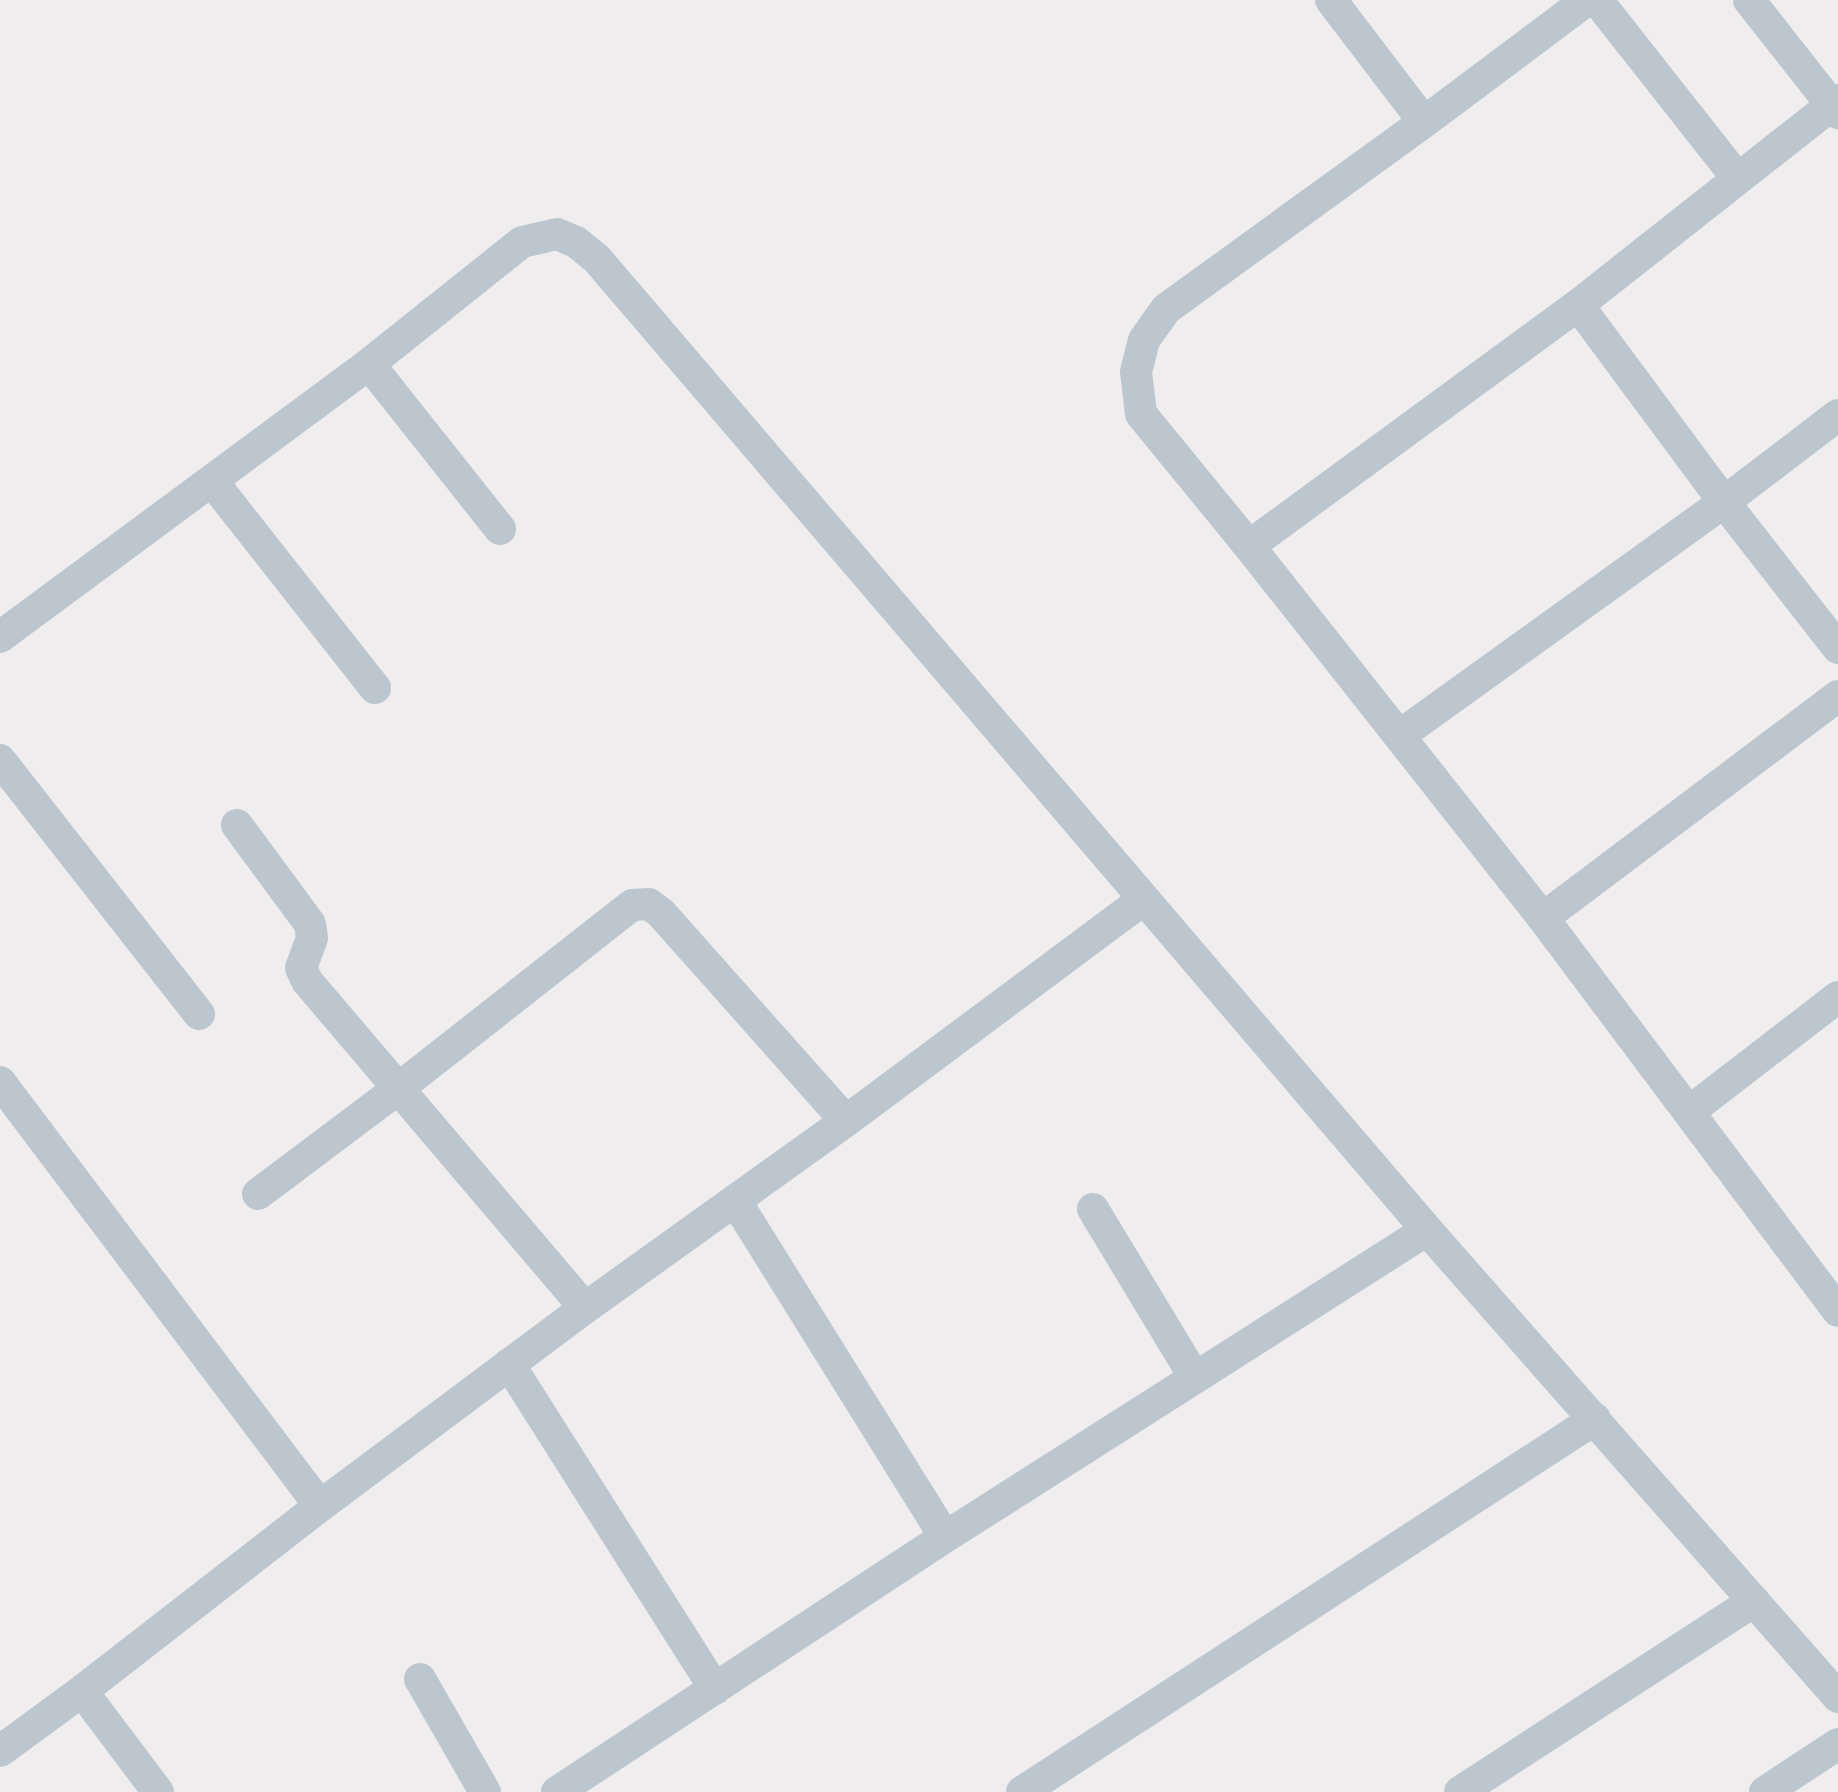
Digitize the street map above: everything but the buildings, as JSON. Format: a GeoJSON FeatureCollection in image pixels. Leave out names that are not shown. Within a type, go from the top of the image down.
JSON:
{"type":"FeatureCollection","features":[{"type":"Feature","properties":{"kind":"street"},"geometry":{"type":"LineString","coordinates":[[1331,0],[1424,122]]}},
{"type":"Feature","properties":{"kind":"street"},"geometry":{"type":"LineString","coordinates":[[1587,0],[1166,309],[1144,340],[1136,372],[1141,414],[1249,546],[1543,918],[1836,1303]]}},
{"type":"Feature","properties":{"kind":"street"},"geometry":{"type":"LineString","coordinates":[[1597,0],[1738,179]]}},
{"type":"Feature","properties":{"kind":"street"},"geometry":{"type":"LineString","coordinates":[[1249,546],[1578,305],[1836,106],[1749,0]]}},
{"type":"Feature","properties":{"kind":"street"},"geometry":{"type":"LineString","coordinates":[[0,637],[369,363],[523,242],[556,234],[576,242],[597,259],[1427,1230],[1838,1697]]}},
{"type":"Feature","properties":{"kind":"street"},"geometry":{"type":"LineString","coordinates":[[1578,305],[1724,502],[1838,648]]}},
{"type":"Feature","properties":{"kind":"street"},"geometry":{"type":"LineString","coordinates":[[369,363],[500,529]]}},
{"type":"Feature","properties":{"kind":"street"},"geometry":{"type":"LineString","coordinates":[[1399,736],[1724,502],[1838,415]]}},
{"type":"Feature","properties":{"kind":"street"},"geometry":{"type":"LineString","coordinates":[[212,481],[375,688]]}},
{"type":"Feature","properties":{"kind":"street"},"geometry":{"type":"LineString","coordinates":[[1543,918],[1838,696]]}},
{"type":"Feature","properties":{"kind":"street"},"geometry":{"type":"LineString","coordinates":[[0,760],[199,1013]]}},
{"type":"Feature","properties":{"kind":"street"},"geometry":{"type":"LineString","coordinates":[[237,825],[310,924],[312,938],[300,968],[307,981],[585,1308]]}},
{"type":"Feature","properties":{"kind":"street"},"geometry":{"type":"LineString","coordinates":[[0,1751],[509,1364],[846,1121],[1144,899]]}},
{"type":"Feature","properties":{"kind":"street"},"geometry":{"type":"LineString","coordinates":[[258,1194],[632,905],[649,904],[661,913],[846,1121]]}},
{"type":"Feature","properties":{"kind":"street"},"geometry":{"type":"LineString","coordinates":[[1689,1111],[1838,997]]}},
{"type":"Feature","properties":{"kind":"street"},"geometry":{"type":"LineString","coordinates":[[0,1082],[320,1506]]}},
{"type":"Feature","properties":{"kind":"street"},"geometry":{"type":"LineString","coordinates":[[735,1200],[946,1537]]}},
{"type":"Feature","properties":{"kind":"street"},"geometry":{"type":"LineString","coordinates":[[1093,1209],[1195,1378]]}},
{"type":"Feature","properties":{"kind":"street"},"geometry":{"type":"LineString","coordinates":[[557,1792],[946,1537],[1427,1230]]}},
{"type":"Feature","properties":{"kind":"street"},"geometry":{"type":"LineString","coordinates":[[509,1364],[715,1689]]}},
{"type":"Feature","properties":{"kind":"street"},"geometry":{"type":"LineString","coordinates":[[1022,1792],[1595,1419]]}},
{"type":"Feature","properties":{"kind":"street"},"geometry":{"type":"LineString","coordinates":[[1460,1792],[1754,1601]]}},
{"type":"Feature","properties":{"kind":"street"},"geometry":{"type":"LineString","coordinates":[[420,1679],[485,1792]]}},
{"type":"Feature","properties":{"kind":"street"},"geometry":{"type":"LineString","coordinates":[[82,1691],[158,1792]]}},
{"type":"Feature","properties":{"kind":"street"},"geometry":{"type":"LineString","coordinates":[[1765,1792],[1838,1744]]}}]}
